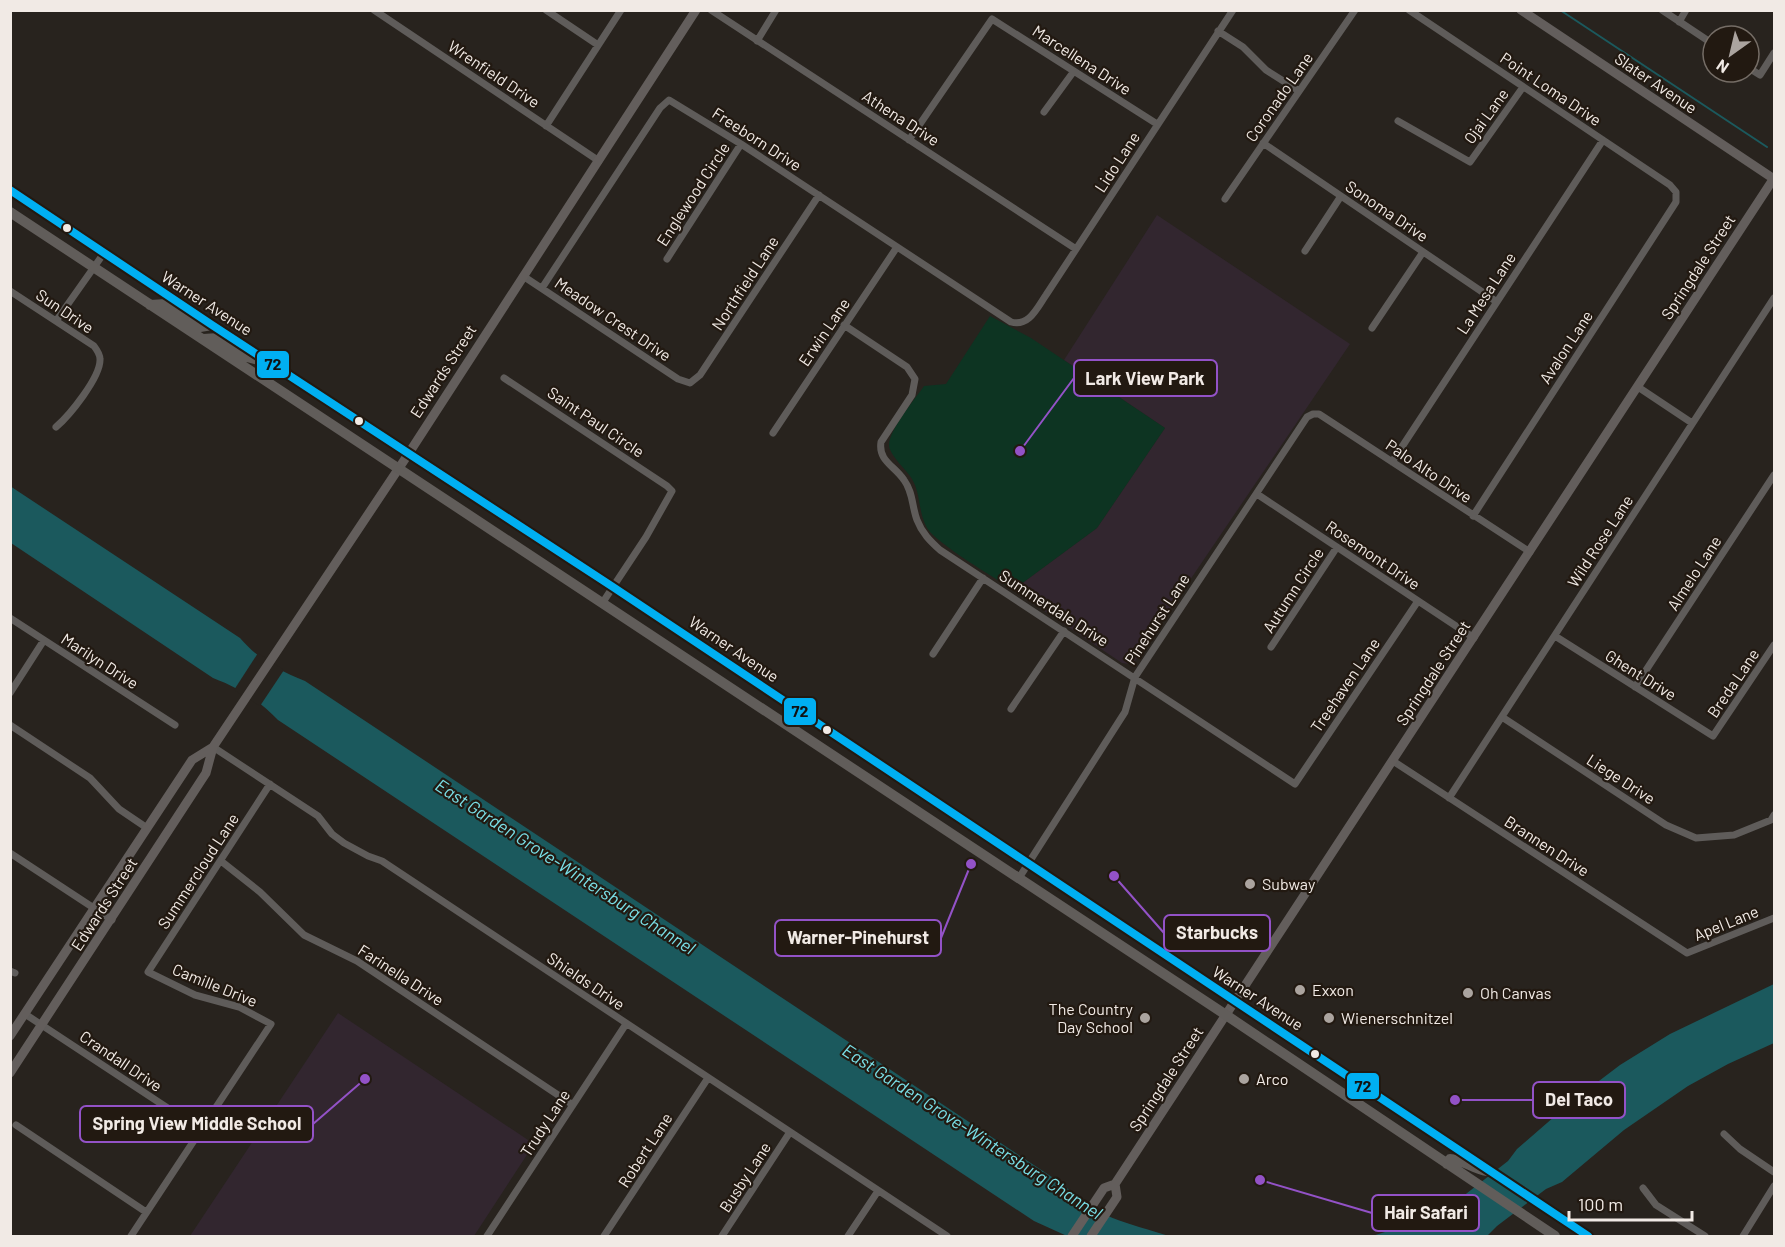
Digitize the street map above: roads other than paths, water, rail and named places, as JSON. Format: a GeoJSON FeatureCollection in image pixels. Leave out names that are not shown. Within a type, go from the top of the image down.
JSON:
{"type":"FeatureCollection","features":[{"type":"Feature","properties":{"kind":"main road","name":"Edwards Street"},"geometry":{"type":"LineString","coordinates":[[10,1073],[206,773],[213,747],[409,453],[696,10]]}},
{"type":"Feature","properties":{"kind":"main road","name":"Slater Avenue"},"geometry":{"type":"LineString","coordinates":[[1521,10],[1774,178]]}},
{"type":"Feature","properties":{"kind":"main road","name":"Springdale Street"},"geometry":{"type":"LineString","coordinates":[[1072,1236],[1104,1188],[1115,1184],[1774,178]]}},
{"type":"Feature","properties":{"kind":"main road","name":"Warner Avenue"},"geometry":{"type":"LineString","coordinates":[[10,190],[212,325],[613,586],[1588,1236]]}},
{"type":"Feature","properties":{"kind":"main road","name":"Warner Avenue"},"geometry":{"type":"LineString","coordinates":[[10,212],[1080,918],[1555,1236]]}},
{"type":"Feature","properties":{"kind":"main road"},"geometry":{"type":"LineString","coordinates":[[150,305],[166,304],[200,327],[212,325]]}},
{"type":"Feature","properties":{"kind":"main road"},"geometry":{"type":"LineString","coordinates":[[202,339],[219,338],[247,357],[271,363]]}},
{"type":"Feature","properties":{"kind":"main road","name":"Edwards Street"},"geometry":{"type":"LineString","coordinates":[[10,1036],[192,760],[213,747]]}},
{"type":"Feature","properties":{"kind":"main road"},"geometry":{"type":"LineString","coordinates":[[1080,918],[1099,923],[1136,947],[1143,941]]}},
{"type":"Feature","properties":{"kind":"main road"},"geometry":{"type":"LineString","coordinates":[[1400,1133],[1410,1119]]}},
{"type":"Feature","properties":{"kind":"main road"},"geometry":{"type":"LineString","coordinates":[[1447,1164],[1450,1159],[1458,1159],[1473,1168],[1493,1173]]}},
{"type":"Feature","properties":{"kind":"main road","name":"Springdale Street"},"geometry":{"type":"LineString","coordinates":[[1091,1236],[1117,1197],[1115,1184]]}},
{"type":"Feature","properties":{"kind":"street","name":"Wrenfield Drive"},"geometry":{"type":"LineString","coordinates":[[374,10],[599,161]]}},
{"type":"Feature","properties":{"kind":"street"},"geometry":{"type":"LineString","coordinates":[[546,10],[598,45]]}},
{"type":"Feature","properties":{"kind":"street"},"geometry":{"type":"LineString","coordinates":[[546,126],[621,10]]}},
{"type":"Feature","properties":{"kind":"street","name":"Athena Drive"},"geometry":{"type":"LineString","coordinates":[[711,10],[1076,249]]}},
{"type":"Feature","properties":{"kind":"street"},"geometry":{"type":"LineString","coordinates":[[757,40],[776,10]]}},
{"type":"Feature","properties":{"kind":"street","name":"Lido Lane"},"geometry":{"type":"LineString","coordinates":[[1020,324],[1029,320],[1233,10]]}},
{"type":"Feature","properties":{"kind":"street","name":"Coronado Lane"},"geometry":{"type":"LineString","coordinates":[[1225,199],[1355,10]]}},
{"type":"Feature","properties":{"kind":"street","name":"Point Loma Drive"},"geometry":{"type":"LineString","coordinates":[[1409,10],[1670,184],[1676,192]]}},
{"type":"Feature","properties":{"kind":"street"},"geometry":{"type":"LineString","coordinates":[[1662,10],[1701,36]]}},
{"type":"Feature","properties":{"kind":"street"},"geometry":{"type":"LineString","coordinates":[[1679,22],[1686,10]]}},
{"type":"Feature","properties":{"kind":"street","name":"Marcellena Drive"},"geometry":{"type":"LineString","coordinates":[[909,140],[992,18],[1157,124]]}},
{"type":"Feature","properties":{"kind":"street"},"geometry":{"type":"LineString","coordinates":[[1218,32],[1243,47],[1266,70],[1299,91]]}},
{"type":"Feature","properties":{"kind":"street"},"geometry":{"type":"LineString","coordinates":[[1761,73],[1774,53]]}},
{"type":"Feature","properties":{"kind":"street"},"geometry":{"type":"LineString","coordinates":[[1044,112],[1074,71]]}},
{"type":"Feature","properties":{"kind":"street","name":"Ojai Lane"},"geometry":{"type":"LineString","coordinates":[[1398,121],[1470,162],[1523,87]]}},
{"type":"Feature","properties":{"kind":"street","name":"Freeborn Drive"},"geometry":{"type":"LineString","coordinates":[[542,288],[664,103],[669,100],[741,144],[1011,322],[1020,324]]}},
{"type":"Feature","properties":{"kind":"street","name":"La Mesa Lane"},"geometry":{"type":"LineString","coordinates":[[1392,462],[1603,140]]}},
{"type":"Feature","properties":{"kind":"street","name":"Sonoma Drive"},"geometry":{"type":"LineString","coordinates":[[1263,143],[1497,302]]}},
{"type":"Feature","properties":{"kind":"street","name":"Englewood Circle"},"geometry":{"type":"LineString","coordinates":[[667,259],[741,144]]}},
{"type":"Feature","properties":{"kind":"street","name":"Avalon Lane"},"geometry":{"type":"LineString","coordinates":[[1473,516],[1676,202],[1676,192]]}},
{"type":"Feature","properties":{"kind":"street","name":"Northfield Lane"},"geometry":{"type":"LineString","coordinates":[[690,383],[700,375],[819,195]]}},
{"type":"Feature","properties":{"kind":"street"},"geometry":{"type":"LineString","coordinates":[[1305,251],[1341,196]]}},
{"type":"Feature","properties":{"kind":"street","name":"Erwin Lane"},"geometry":{"type":"LineString","coordinates":[[773,433],[897,247]]}},
{"type":"Feature","properties":{"kind":"street"},"geometry":{"type":"LineString","coordinates":[[1372,327],[1423,252]]}},
{"type":"Feature","properties":{"kind":"street"},"geometry":{"type":"LineString","coordinates":[[56,321],[104,253]]}},
{"type":"Feature","properties":{"kind":"street","name":"Meadow Crest Drive"},"geometry":{"type":"LineString","coordinates":[[523,276],[678,379],[690,383]]}},
{"type":"Feature","properties":{"kind":"street","name":"Sun Drive"},"geometry":{"type":"LineString","coordinates":[[10,291],[94,346],[101,357],[99,370],[69,416],[56,427]]}},
{"type":"Feature","properties":{"kind":"street","name":"Wild Rose Lane"},"geometry":{"type":"LineString","coordinates":[[1449,798],[1774,298]]}},
{"type":"Feature","properties":{"kind":"street","name":"Summerdale Drive"},"geometry":{"type":"LineString","coordinates":[[844,325],[907,367],[915,379],[916,384],[912,395],[881,442],[880,449],[885,461],[905,481],[911,492],[915,513],[922,530],[940,550],[1295,784]]}},
{"type":"Feature","properties":{"kind":"street","name":"Saint Paul Circle"},"geometry":{"type":"LineString","coordinates":[[504,378],[672,491],[646,537],[613,586]]}},
{"type":"Feature","properties":{"kind":"street"},"geometry":{"type":"LineString","coordinates":[[1638,387],[1692,423]]}},
{"type":"Feature","properties":{"kind":"street","name":"Palo Alto Drive"},"geometry":{"type":"LineString","coordinates":[[1313,414],[1319,414],[1530,552]]}},
{"type":"Feature","properties":{"kind":"street","name":"Pinehurst Lane"},"geometry":{"type":"LineString","coordinates":[[1019,878],[1125,712],[1135,677],[1307,417],[1313,414]]}},
{"type":"Feature","properties":{"kind":"street","name":"Almelo Lane"},"geometry":{"type":"LineString","coordinates":[[1635,687],[1774,475]]}},
{"type":"Feature","properties":{"kind":"street","name":"Rosemont Drive"},"geometry":{"type":"LineString","coordinates":[[1257,494],[1474,638]]}},
{"type":"Feature","properties":{"kind":"street","name":"Autumn Circle"},"geometry":{"type":"LineString","coordinates":[[1272,647],[1337,547]]}},
{"type":"Feature","properties":{"kind":"street"},"geometry":{"type":"LineString","coordinates":[[933,654],[982,578]]}},
{"type":"Feature","properties":{"kind":"street"},"geometry":{"type":"LineString","coordinates":[[603,602],[613,586]]}},
{"type":"Feature","properties":{"kind":"street","name":"Treehaven Lane"},"geometry":{"type":"LineString","coordinates":[[1295,784],[1418,601]]}},
{"type":"Feature","properties":{"kind":"street","name":"Marilyn Drive"},"geometry":{"type":"LineString","coordinates":[[10,618],[175,725]]}},
{"type":"Feature","properties":{"kind":"street"},"geometry":{"type":"LineString","coordinates":[[1011,709],[1064,631]]}},
{"type":"Feature","properties":{"kind":"street","name":"Ghent Drive"},"geometry":{"type":"LineString","coordinates":[[1555,636],[1713,736]]}},
{"type":"Feature","properties":{"kind":"street"},"geometry":{"type":"LineString","coordinates":[[10,693],[44,640]]}},
{"type":"Feature","properties":{"kind":"street","name":"Breda Lane"},"geometry":{"type":"LineString","coordinates":[[1713,736],[1774,645]]}},
{"type":"Feature","properties":{"kind":"street","name":"Liege Drive"},"geometry":{"type":"LineString","coordinates":[[1502,717],[1666,825],[1696,838],[1734,835],[1771,820],[1774,815]]}},
{"type":"Feature","properties":{"kind":"street"},"geometry":{"type":"LineString","coordinates":[[10,725],[90,778],[119,809],[147,828]]}},
{"type":"Feature","properties":{"kind":"street","name":"Shields Drive"},"geometry":{"type":"LineString","coordinates":[[213,747],[318,816],[332,834],[344,843],[382,861],[947,1236]]}},
{"type":"Feature","properties":{"kind":"street","name":"Brannen Drive"},"geometry":{"type":"LineString","coordinates":[[1393,761],[1687,953]]}},
{"type":"Feature","properties":{"kind":"street","name":"Summercloud Lane"},"geometry":{"type":"LineString","coordinates":[[148,972],[270,784]]}},
{"type":"Feature","properties":{"kind":"street"},"geometry":{"type":"LineString","coordinates":[[10,853],[112,920]]}},
{"type":"Feature","properties":{"kind":"street","name":"Farinella Drive"},"geometry":{"type":"LineString","coordinates":[[221,861],[260,892],[304,935],[357,961],[573,1105]]}},
{"type":"Feature","properties":{"kind":"street","name":"Apel Lane"},"geometry":{"type":"LineString","coordinates":[[1687,953],[1774,918]]}},
{"type":"Feature","properties":{"kind":"street","name":"Camille Drive"},"geometry":{"type":"LineString","coordinates":[[148,972],[195,995],[238,1007],[271,1024],[201,1130]]}},
{"type":"Feature","properties":{"kind":"street","name":"Crandall Drive"},"geometry":{"type":"LineString","coordinates":[[25,1014],[201,1130]]}},
{"type":"Feature","properties":{"kind":"street","name":"Trudy Lane"},"geometry":{"type":"LineString","coordinates":[[487,1236],[626,1024]]}},
{"type":"Feature","properties":{"kind":"street","name":"Robert Lane"},"geometry":{"type":"LineString","coordinates":[[604,1236],[708,1078]]}},
{"type":"Feature","properties":{"kind":"street"},"geometry":{"type":"LineString","coordinates":[[16,1125],[146,1212]]}},
{"type":"Feature","properties":{"kind":"street"},"geometry":{"type":"LineString","coordinates":[[131,1236],[201,1130]]}},
{"type":"Feature","properties":{"kind":"street","name":"Busby Lane"},"geometry":{"type":"LineString","coordinates":[[722,1236],[790,1132]]}},
{"type":"Feature","properties":{"kind":"street"},"geometry":{"type":"LineString","coordinates":[[1724,1134],[1740,1149],[1774,1172]]}},
{"type":"Feature","properties":{"kind":"street"},"geometry":{"type":"LineString","coordinates":[[1743,1236],[1774,1186]]}},
{"type":"Feature","properties":{"kind":"street"},"geometry":{"type":"LineString","coordinates":[[1643,1188],[1656,1205],[1705,1236]]}},
{"type":"Feature","properties":{"kind":"street"},"geometry":{"type":"LineString","coordinates":[[848,1236],[878,1191]]}},
{"type":"Feature","properties":{"kind":"water","name":"East Garden Grove-Wintersburg Channel"},"geometry":{"type":"Polygon","coordinates":[[[10,486],[240,638],[270,664],[305,681],[1064,1185],[1087,1205],[1126,1223],[1169,1236],[1067,1236],[1034,1221],[278,720],[248,695],[213,678],[11,543],[10,486]]]}},
{"type":"Feature","properties":{"kind":"water"},"geometry":{"type":"Polygon","coordinates":[[[1774,984],[1774,1043],[1688,1086],[1624,1130],[1562,1182],[1546,1189],[1487,1236],[1372,1236],[1411,1224],[1462,1197],[1508,1161],[1517,1149],[1570,1103],[1620,1065],[1670,1034],[1774,984]]]}},
{"type":"Feature","properties":{"kind":"waterway"},"geometry":{"type":"LineString","coordinates":[[1560,10],[1767,147]]}},
{"type":"Feature","properties":{"kind":"place","name":"Lark View Park"},"geometry":{"type":"Point","coordinates":[1020,451]}},
{"type":"Feature","properties":{"kind":"place","name":"Warner-Pinehurst"},"geometry":{"type":"Point","coordinates":[971,864]}},
{"type":"Feature","properties":{"kind":"place","name":"Starbucks"},"geometry":{"type":"Point","coordinates":[1114,876]}},
{"type":"Feature","properties":{"kind":"place","name":"Subway"},"geometry":{"type":"Point","coordinates":[1250,884]}},
{"type":"Feature","properties":{"kind":"place","name":"Exxon"},"geometry":{"type":"Point","coordinates":[1300,990]}},
{"type":"Feature","properties":{"kind":"place","name":"Oh Canvas"},"geometry":{"type":"Point","coordinates":[1468,993]}},
{"type":"Feature","properties":{"kind":"place","name":"The Country Day School"},"geometry":{"type":"Point","coordinates":[1145,1018]}},
{"type":"Feature","properties":{"kind":"place","name":"Wienerschnitzel"},"geometry":{"type":"Point","coordinates":[1329,1018]}},
{"type":"Feature","properties":{"kind":"place","name":"Spring View Middle School"},"geometry":{"type":"Point","coordinates":[365,1079]}},
{"type":"Feature","properties":{"kind":"place","name":"Arco"},"geometry":{"type":"Point","coordinates":[1244,1079]}},
{"type":"Feature","properties":{"kind":"place","name":"Del Taco"},"geometry":{"type":"Point","coordinates":[1455,1100]}},
{"type":"Feature","properties":{"kind":"place","name":"Hair Safari"},"geometry":{"type":"Point","coordinates":[1260,1180]}}]}
